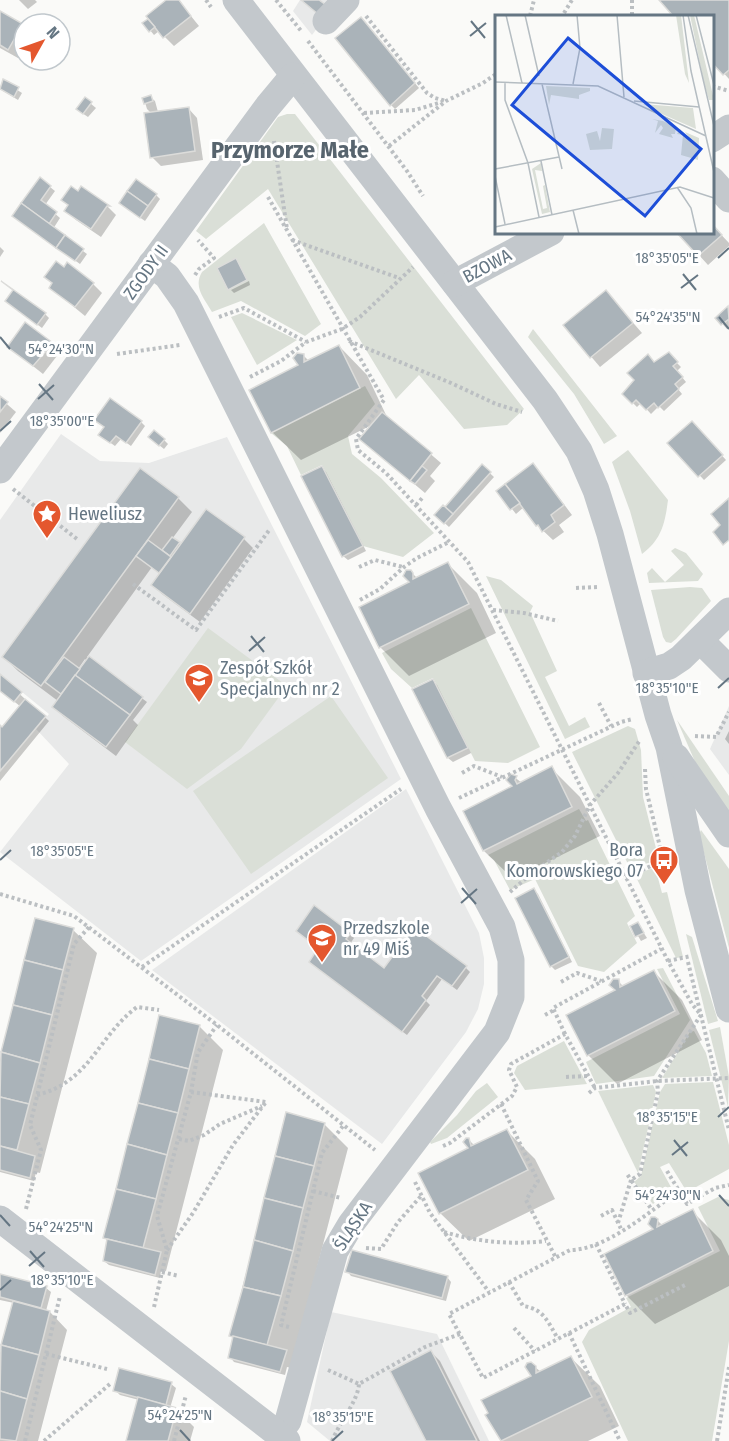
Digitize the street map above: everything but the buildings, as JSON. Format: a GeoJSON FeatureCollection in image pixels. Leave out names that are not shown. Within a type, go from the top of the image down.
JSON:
{"type":"FeatureCollection","features":[{"type":"Feature","properties":{"kind":"street"},"geometry":{"type":"LineString","coordinates":[[236,0],[545,400],[579,451],[596,490],[610,534],[658,715],[657,748],[698,890],[729,1010]]}},
{"type":"Feature","properties":{"kind":"street"},"geometry":{"type":"LineString","coordinates":[[326,21],[355,6]]}},
{"type":"Feature","properties":{"kind":"street","name":"ZGODY II"},"geometry":{"type":"LineString","coordinates":[[4,477],[151,264],[268,106],[293,76]]}},
{"type":"Feature","properties":{"kind":"street"},"geometry":{"type":"LineString","coordinates":[[714,138],[729,128]]}},
{"type":"Feature","properties":{"kind":"street"},"geometry":{"type":"LineString","coordinates":[[714,182],[729,199]]}},
{"type":"Feature","properties":{"kind":"street","name":"BZOWA"},"geometry":{"type":"LineString","coordinates":[[455,283],[547,234]]}},
{"type":"Feature","properties":{"kind":"street","name":"ŚLĄSKA"},"geometry":{"type":"LineString","coordinates":[[12,1219],[202,1376],[282,1438],[335,1251],[351,1224],[496,1032],[511,997],[511,960],[502,927],[438,808],[186,303],[167,276],[151,264]]}},
{"type":"Feature","properties":{"kind":"street"},"geometry":{"type":"LineString","coordinates":[[646,673],[669,666],[681,658],[729,611]]}},
{"type":"Feature","properties":{"kind":"street"},"geometry":{"type":"LineString","coordinates":[[700,640],[729,669]]}},
{"type":"Feature","properties":{"kind":"street"},"geometry":{"type":"LineString","coordinates":[[657,748],[729,834]]}},
{"type":"Feature","properties":{"kind":"path"},"geometry":{"type":"LineString","coordinates":[[530,15],[534,0]]}},
{"type":"Feature","properties":{"kind":"path"},"geometry":{"type":"LineString","coordinates":[[564,13],[572,0]]}},
{"type":"Feature","properties":{"kind":"path"},"geometry":{"type":"LineString","coordinates":[[355,6],[427,93],[446,101]]}},
{"type":"Feature","properties":{"kind":"path"},"geometry":{"type":"LineString","coordinates":[[364,113],[415,110],[446,101],[495,75]]}},
{"type":"Feature","properties":{"kind":"path"},"geometry":{"type":"LineString","coordinates":[[714,87],[729,91]]}},
{"type":"Feature","properties":{"kind":"path"},"geometry":{"type":"LineString","coordinates":[[389,146],[446,101]]}},
{"type":"Feature","properties":{"kind":"path"},"geometry":{"type":"LineString","coordinates":[[273,131],[287,232]]}},
{"type":"Feature","properties":{"kind":"path"},"geometry":{"type":"LineString","coordinates":[[268,197],[348,341],[384,400],[356,439],[358,450],[386,473],[468,562],[668,961],[692,1004],[701,1015]]}},
{"type":"Feature","properties":{"kind":"path"},"geometry":{"type":"LineString","coordinates":[[197,239],[208,251]]}},
{"type":"Feature","properties":{"kind":"path"},"geometry":{"type":"LineString","coordinates":[[291,240],[399,278]]}},
{"type":"Feature","properties":{"kind":"path"},"geometry":{"type":"LineString","coordinates":[[229,387],[281,361],[306,342],[342,329],[360,317],[399,278],[417,264]]}},
{"type":"Feature","properties":{"kind":"path"},"geometry":{"type":"LineString","coordinates":[[108,356],[191,344],[212,319],[244,308],[306,342]]}},
{"type":"Feature","properties":{"kind":"path"},"geometry":{"type":"LineString","coordinates":[[348,341],[496,404],[526,412]]}},
{"type":"Feature","properties":{"kind":"path"},"geometry":{"type":"LineString","coordinates":[[4,477],[77,539]]}},
{"type":"Feature","properties":{"kind":"path"},"geometry":{"type":"LineString","coordinates":[[416,505],[424,496]]}},
{"type":"Feature","properties":{"kind":"path"},"geometry":{"type":"LineString","coordinates":[[133,584],[196,630],[272,526]]}},
{"type":"Feature","properties":{"kind":"path"},"geometry":{"type":"LineString","coordinates":[[340,610],[380,589],[404,567],[449,542]]}},
{"type":"Feature","properties":{"kind":"path"},"geometry":{"type":"LineString","coordinates":[[359,567],[375,560],[404,567]]}},
{"type":"Feature","properties":{"kind":"path"},"geometry":{"type":"LineString","coordinates":[[576,588],[606,587]]}},
{"type":"Feature","properties":{"kind":"path"},"geometry":{"type":"LineString","coordinates":[[493,610],[524,613],[558,621]]}},
{"type":"Feature","properties":{"kind":"path"},"geometry":{"type":"LineString","coordinates":[[599,703],[611,726]]}},
{"type":"Feature","properties":{"kind":"path"},"geometry":{"type":"LineString","coordinates":[[695,736],[716,737],[729,712]]}},
{"type":"Feature","properties":{"kind":"path"},"geometry":{"type":"LineString","coordinates":[[438,808],[611,726],[658,715]]}},
{"type":"Feature","properties":{"kind":"path"},"geometry":{"type":"LineString","coordinates":[[492,908],[532,873],[562,852],[575,836],[590,805],[618,773],[642,737],[657,748]]}},
{"type":"Feature","properties":{"kind":"path"},"geometry":{"type":"LineString","coordinates":[[645,759],[646,789],[668,882]]}},
{"type":"Feature","properties":{"kind":"path"},"geometry":{"type":"LineString","coordinates":[[462,773],[474,766],[502,777]]}},
{"type":"Feature","properties":{"kind":"path"},"geometry":{"type":"LineString","coordinates":[[142,967],[401,788]]}},
{"type":"Feature","properties":{"kind":"path"},"geometry":{"type":"LineString","coordinates":[[626,878],[663,860]]}},
{"type":"Feature","properties":{"kind":"path"},"geometry":{"type":"LineString","coordinates":[[0,894],[74,916],[376,1150]]}},
{"type":"Feature","properties":{"kind":"path"},"geometry":{"type":"LineString","coordinates":[[12,1219],[41,1150],[30,1125],[74,944],[89,927]]}},
{"type":"Feature","properties":{"kind":"path"},"geometry":{"type":"LineString","coordinates":[[684,947],[729,1130]]}},
{"type":"Feature","properties":{"kind":"path"},"geometry":{"type":"LineString","coordinates":[[545,1015],[554,1010],[553,1008],[662,948]]}},
{"type":"Feature","properties":{"kind":"path"},"geometry":{"type":"LineString","coordinates":[[668,961],[700,954]]}},
{"type":"Feature","properties":{"kind":"path"},"geometry":{"type":"LineString","coordinates":[[561,982],[577,973],[601,982]]}},
{"type":"Feature","properties":{"kind":"path"},"geometry":{"type":"LineString","coordinates":[[37,1095],[51,1091],[78,1074],[126,1015],[137,1007],[159,1010]]}},
{"type":"Feature","properties":{"kind":"path"},"geometry":{"type":"LineString","coordinates":[[554,1010],[595,1088]]}},
{"type":"Feature","properties":{"kind":"path"},"geometry":{"type":"LineString","coordinates":[[618,1223],[631,1180],[640,1174],[658,1092],[657,1081],[701,1015]]}},
{"type":"Feature","properties":{"kind":"path"},"geometry":{"type":"LineString","coordinates":[[167,1250],[157,1216],[191,1092],[198,1052],[217,1025]]}},
{"type":"Feature","properties":{"kind":"path"},"geometry":{"type":"LineString","coordinates":[[441,1147],[450,1143],[512,1096],[517,1088],[509,1070],[511,1064],[565,1034]]}},
{"type":"Feature","properties":{"kind":"path"},"geometry":{"type":"LineString","coordinates":[[566,1077],[588,1076]]}},
{"type":"Feature","properties":{"kind":"path"},"geometry":{"type":"LineString","coordinates":[[589,1093],[595,1088],[657,1081],[729,1078]]}},
{"type":"Feature","properties":{"kind":"path"},"geometry":{"type":"LineString","coordinates":[[151,1317],[167,1250],[193,1213],[233,1145],[266,1102],[191,1092]]}},
{"type":"Feature","properties":{"kind":"path"},"geometry":{"type":"LineString","coordinates":[[501,1104],[538,1181],[526,1200],[556,1258]]}},
{"type":"Feature","properties":{"kind":"path"},"geometry":{"type":"LineString","coordinates":[[178,1139],[189,1141],[229,1119],[264,1105]]}},
{"type":"Feature","properties":{"kind":"path"},"geometry":{"type":"LineString","coordinates":[[298,1329],[281,1325],[322,1153],[343,1126]]}},
{"type":"Feature","properties":{"kind":"path"},"geometry":{"type":"LineString","coordinates":[[668,1171],[687,1204],[715,1188],[729,1185]]}},
{"type":"Feature","properties":{"kind":"path"},"geometry":{"type":"LineString","coordinates":[[627,1174],[652,1210]]}},
{"type":"Feature","properties":{"kind":"path"},"geometry":{"type":"LineString","coordinates":[[412,1176],[430,1213],[490,1292]]}},
{"type":"Feature","properties":{"kind":"path"},"geometry":{"type":"LineString","coordinates":[[313,1191],[343,1198]]}},
{"type":"Feature","properties":{"kind":"path"},"geometry":{"type":"LineString","coordinates":[[625,1304],[483,1378],[449,1314],[570,1250],[583,1250],[622,1231],[679,1191]]}},
{"type":"Feature","properties":{"kind":"path"},"geometry":{"type":"LineString","coordinates":[[361,1248],[381,1249],[398,1222],[421,1196]]}},
{"type":"Feature","properties":{"kind":"path"},"geometry":{"type":"LineString","coordinates":[[601,1216],[612,1210],[622,1231]]}},
{"type":"Feature","properties":{"kind":"path"},"geometry":{"type":"LineString","coordinates":[[444,1231],[471,1240],[507,1243],[547,1241]]}},
{"type":"Feature","properties":{"kind":"path"},"geometry":{"type":"LineString","coordinates":[[596,1244],[630,1313],[687,1284]]}},
{"type":"Feature","properties":{"kind":"path"},"geometry":{"type":"LineString","coordinates":[[162,1272],[179,1276]]}},
{"type":"Feature","properties":{"kind":"path"},"geometry":{"type":"LineString","coordinates":[[509,1282],[523,1306],[534,1308],[542,1313],[558,1339]]}},
{"type":"Feature","properties":{"kind":"path"},"geometry":{"type":"LineString","coordinates":[[25,1441],[62,1290]]}},
{"type":"Feature","properties":{"kind":"path"},"geometry":{"type":"LineString","coordinates":[[514,1328],[535,1351]]}},
{"type":"Feature","properties":{"kind":"path"},"geometry":{"type":"LineString","coordinates":[[569,1333],[619,1441]]}},
{"type":"Feature","properties":{"kind":"path"},"geometry":{"type":"LineString","coordinates":[[359,1383],[425,1347],[460,1335]]}},
{"type":"Feature","properties":{"kind":"path"},"geometry":{"type":"LineString","coordinates":[[46,1354],[107,1369]]}},
{"type":"Feature","properties":{"kind":"path"},"geometry":{"type":"LineString","coordinates":[[717,1441],[729,1367]]}},
{"type":"Feature","properties":{"kind":"path"},"geometry":{"type":"LineString","coordinates":[[328,1370],[359,1383]]}},
{"type":"Feature","properties":{"kind":"path"},"geometry":{"type":"LineString","coordinates":[[174,1441],[186,1395],[202,1376]]}},
{"type":"Feature","properties":{"kind":"path"},"geometry":{"type":"LineString","coordinates":[[332,1441],[337,1427],[359,1392],[359,1383]]}},
{"type":"Feature","properties":{"kind":"path"},"geometry":{"type":"LineString","coordinates":[[44,1441],[110,1384]]}},
{"type":"Feature","properties":{"kind":"shaded area"},"geometry":{"type":"Polygon","coordinates":[[[300,0],[338,0],[312,35],[293,11],[300,0]]]}},
{"type":"Feature","properties":{"kind":"shaded area"},"geometry":{"type":"Polygon","coordinates":[[[295,114],[524,409],[507,425],[464,429],[419,375],[396,399],[268,189],[206,239],[196,231],[278,117],[295,114]]]}},
{"type":"Feature","properties":{"kind":"shaded area"},"geometry":{"type":"Polygon","coordinates":[[[264,223],[321,324],[305,336],[241,301],[212,312],[199,288],[202,272],[264,223]]]}},
{"type":"Feature","properties":{"kind":"shaded area"},"geometry":{"type":"Polygon","coordinates":[[[242,313],[297,340],[257,365],[231,317],[242,313]]]}},
{"type":"Feature","properties":{"kind":"shaded area"},"geometry":{"type":"Polygon","coordinates":[[[533,329],[617,436],[604,444],[574,394],[528,337],[533,329]]]}},
{"type":"Feature","properties":{"kind":"shaded area"},"geometry":{"type":"Polygon","coordinates":[[[365,386],[375,404],[348,436],[352,454],[381,478],[434,533],[403,557],[363,546],[322,465],[301,475],[287,446],[271,433],[365,386]]]}},
{"type":"Feature","properties":{"kind":"shaded area","name":"Zespół Szkół Specjalnych nr 2"},"geometry":{"type":"Polygon","coordinates":[[[61,434],[100,461],[149,463],[227,437],[401,779],[141,961],[0,852],[69,764],[36,729],[49,714],[0,674],[0,520],[61,434]]]}},
{"type":"Feature","properties":{"kind":"shaded area"},"geometry":{"type":"Polygon","coordinates":[[[628,450],[668,500],[661,530],[654,542],[642,554],[630,511],[612,462],[628,450]]]}},
{"type":"Feature","properties":{"kind":"shaded area"},"geometry":{"type":"Polygon","coordinates":[[[675,548],[686,553],[703,574],[698,581],[649,583],[647,573],[652,568],[665,582],[684,565],[671,551],[675,548]]]}},
{"type":"Feature","properties":{"kind":"shaded area"},"geometry":{"type":"Polygon","coordinates":[[[486,576],[501,580],[533,606],[530,612],[557,671],[545,677],[569,726],[585,717],[590,727],[565,739],[486,576]]]}},
{"type":"Feature","properties":{"kind":"shaded area"},"geometry":{"type":"Polygon","coordinates":[[[702,588],[711,601],[676,639],[671,643],[666,642],[651,590],[702,588]]]}},
{"type":"Feature","properties":{"kind":"shaded area"},"geometry":{"type":"Polygon","coordinates":[[[471,608],[540,747],[508,763],[475,761],[433,678],[412,688],[391,669],[382,653],[471,608]]]}},
{"type":"Feature","properties":{"kind":"shaded area"},"geometry":{"type":"Polygon","coordinates":[[[208,628],[287,686],[241,749],[187,789],[125,742],[208,628]]]}},
{"type":"Feature","properties":{"kind":"shaded area"},"geometry":{"type":"Polygon","coordinates":[[[331,696],[388,778],[251,874],[193,791],[331,696]]]}},
{"type":"Feature","properties":{"kind":"shaded area"},"geometry":{"type":"Polygon","coordinates":[[[729,706],[729,775],[710,749],[729,706]]]}},
{"type":"Feature","properties":{"kind":"shaded area"},"geometry":{"type":"Polygon","coordinates":[[[677,720],[729,796],[729,820],[696,764],[677,720]]]}},
{"type":"Feature","properties":{"kind":"shaded area"},"geometry":{"type":"Polygon","coordinates":[[[628,726],[635,729],[641,750],[643,797],[659,860],[630,868],[572,752],[628,726]]]}},
{"type":"Feature","properties":{"kind":"shaded area","name":"Przedszkole nr 49 Miś"},"geometry":{"type":"Polygon","coordinates":[[[406,789],[479,933],[484,958],[484,984],[478,1009],[466,1032],[382,1144],[152,970],[406,789]]]}},
{"type":"Feature","properties":{"kind":"shaded area"},"geometry":{"type":"Polygon","coordinates":[[[579,809],[586,821],[588,820],[635,916],[627,923],[637,943],[604,972],[578,966],[535,879],[510,890],[494,860],[488,855],[579,809]]]}},
{"type":"Feature","properties":{"kind":"shaded area"},"geometry":{"type":"Polygon","coordinates":[[[701,830],[729,869],[729,948],[699,834],[701,830]]]}},
{"type":"Feature","properties":{"kind":"shaded area"},"geometry":{"type":"Polygon","coordinates":[[[655,867],[662,893],[667,892],[683,957],[676,958],[635,875],[655,867]]]}},
{"type":"Feature","properties":{"kind":"shaded area"},"geometry":{"type":"Polygon","coordinates":[[[686,934],[692,937],[718,1021],[708,1024],[686,934]]]}},
{"type":"Feature","properties":{"kind":"shaded area"},"geometry":{"type":"Polygon","coordinates":[[[663,968],[690,1020],[654,1076],[596,1084],[586,1062],[680,1014],[657,969],[663,968]]]}},
{"type":"Feature","properties":{"kind":"shaded area"},"geometry":{"type":"Polygon","coordinates":[[[720,1027],[729,1077],[728,1107],[709,1030],[720,1027]]]}},
{"type":"Feature","properties":{"kind":"shaded area"},"geometry":{"type":"Polygon","coordinates":[[[694,1031],[706,1053],[712,1076],[662,1078],[690,1032],[694,1031]]]}},
{"type":"Feature","properties":{"kind":"shaded area"},"geometry":{"type":"Polygon","coordinates":[[[564,1041],[587,1084],[525,1090],[514,1073],[517,1066],[564,1041]]]}},
{"type":"Feature","properties":{"kind":"shaded area"},"geometry":{"type":"Polygon","coordinates":[[[713,1082],[729,1145],[729,1169],[687,1192],[669,1163],[660,1167],[672,1189],[653,1204],[634,1182],[641,1176],[660,1092],[665,1084],[713,1082]]]}},
{"type":"Feature","properties":{"kind":"shaded area"},"geometry":{"type":"Polygon","coordinates":[[[487,1083],[498,1097],[447,1138],[431,1144],[430,1142],[457,1115],[476,1091],[487,1083]]]}},
{"type":"Feature","properties":{"kind":"shaded area"},"geometry":{"type":"Polygon","coordinates":[[[653,1085],[656,1092],[638,1173],[598,1091],[653,1085]]]}},
{"type":"Feature","properties":{"kind":"shaded area"},"geometry":{"type":"Polygon","coordinates":[[[718,1197],[729,1200],[729,1341],[712,1441],[628,1441],[582,1342],[589,1330],[631,1307],[626,1298],[720,1251],[698,1207],[718,1197]]]}},
{"type":"Feature","properties":{"kind":"shaded area"},"geometry":{"type":"Polygon","coordinates":[[[331,1312],[437,1334],[489,1441],[330,1441],[307,1422],[331,1312]]]}},
{"type":"Feature","properties":{"kind":"place","name":"Heweliusz"},"geometry":{"type":"Point","coordinates":[47,540]}},
{"type":"Feature","properties":{"kind":"place","name":"Zespół Szkół Specjalnych nr 2"},"geometry":{"type":"Point","coordinates":[199,704]}},
{"type":"Feature","properties":{"kind":"place","name":"Bora Komorowskiego 07"},"geometry":{"type":"Point","coordinates":[664,886]}},
{"type":"Feature","properties":{"kind":"place","name":"Przedszkole nr 49 Miś"},"geometry":{"type":"Point","coordinates":[322,964]}},
{"type":"Feature","properties":{"kind":"district","name":"Przymorze Małe"},"geometry":{"type":"Point","coordinates":[290,150]}}]}
